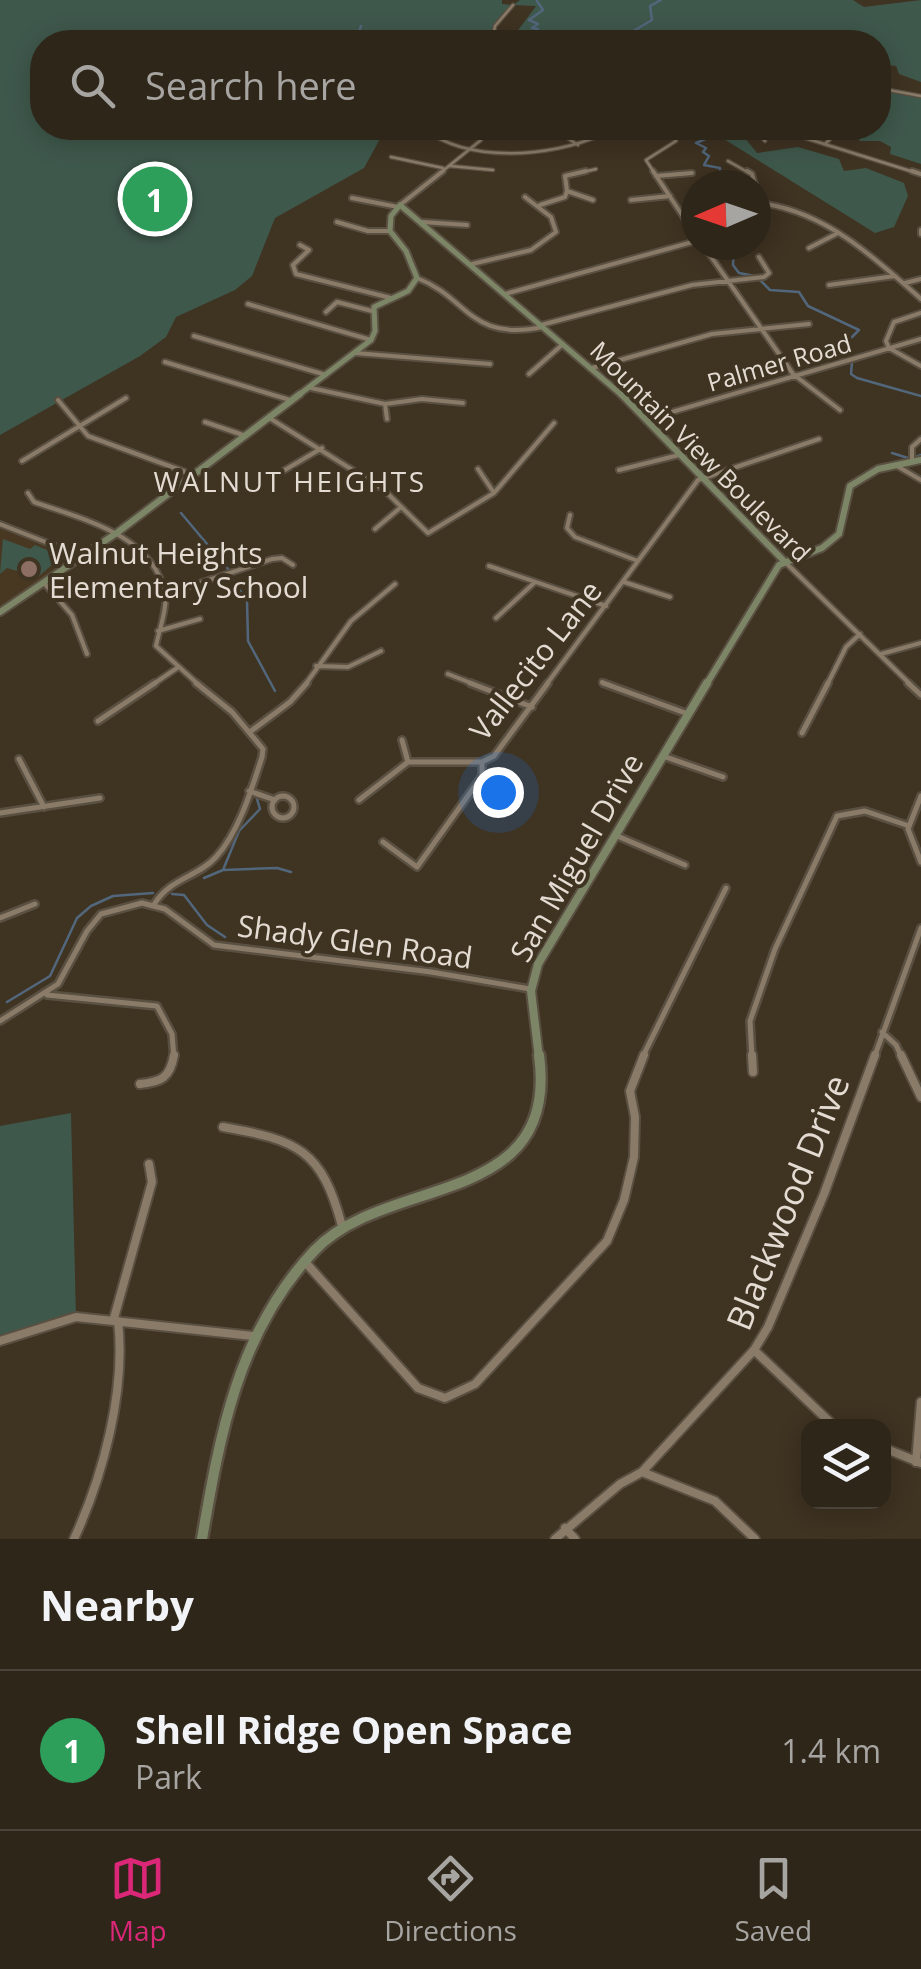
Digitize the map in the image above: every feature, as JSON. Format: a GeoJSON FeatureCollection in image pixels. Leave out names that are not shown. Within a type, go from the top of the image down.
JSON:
{"type":"FeatureCollection","features":[{"type":"Feature","properties":{"kind":"street"},"geometry":{"type":"LineString","coordinates":[[494,30],[513,5]]}},
{"type":"Feature","properties":{"kind":"street"},"geometry":{"type":"LineString","coordinates":[[891,90],[921,96]]}},
{"type":"Feature","properties":{"kind":"street"},"geometry":{"type":"LineString","coordinates":[[445,140],[513,154],[592,140]]}},
{"type":"Feature","properties":{"kind":"street"},"geometry":{"type":"LineString","coordinates":[[390,231],[392,216],[399,206],[480,140]]}},
{"type":"Feature","properties":{"kind":"street"},"geometry":{"type":"LineString","coordinates":[[570,140],[578,145]]}},
{"type":"Feature","properties":{"kind":"street"},"geometry":{"type":"LineString","coordinates":[[675,140],[646,158],[681,214]]}},
{"type":"Feature","properties":{"kind":"street"},"geometry":{"type":"LineString","coordinates":[[812,140],[921,174]]}},
{"type":"Feature","properties":{"kind":"street"},"geometry":{"type":"LineString","coordinates":[[825,144],[829,140]]}},
{"type":"Feature","properties":{"kind":"street"},"geometry":{"type":"LineString","coordinates":[[391,157],[445,167],[493,170]]}},
{"type":"Feature","properties":{"kind":"street"},"geometry":{"type":"LineString","coordinates":[[728,161],[743,170]]}},
{"type":"Feature","properties":{"kind":"street"},"geometry":{"type":"LineString","coordinates":[[540,205],[565,197],[565,176],[596,169]]}},
{"type":"Feature","properties":{"kind":"street"},"geometry":{"type":"LineString","coordinates":[[656,176],[681,174]]}},
{"type":"Feature","properties":{"kind":"street"},"geometry":{"type":"LineString","coordinates":[[568,191],[593,200]]}},
{"type":"Feature","properties":{"kind":"street"},"geometry":{"type":"LineString","coordinates":[[630,200],[670,196]]}},
{"type":"Feature","properties":{"kind":"street"},"geometry":{"type":"LineString","coordinates":[[472,264],[531,250],[556,232],[551,217],[526,197]]}},
{"type":"Feature","properties":{"kind":"street"},"geometry":{"type":"LineString","coordinates":[[352,198],[399,206]]}},
{"type":"Feature","properties":{"kind":"street"},"geometry":{"type":"LineString","coordinates":[[771,205],[796,210],[867,251],[921,299]]}},
{"type":"Feature","properties":{"kind":"street","name":"Mountain View Boulevard"},"geometry":{"type":"LineString","coordinates":[[399,206],[472,264],[648,419],[784,561],[921,695]]}},
{"type":"Feature","properties":{"kind":"street"},"geometry":{"type":"LineString","coordinates":[[337,222],[390,231],[406,250],[417,278],[479,321],[522,331],[692,284],[768,275],[760,260]]}},
{"type":"Feature","properties":{"kind":"street"},"geometry":{"type":"LineString","coordinates":[[422,222],[467,225]]}},
{"type":"Feature","properties":{"kind":"street"},"geometry":{"type":"LineString","coordinates":[[810,248],[836,234]]}},
{"type":"Feature","properties":{"kind":"street"},"geometry":{"type":"LineString","coordinates":[[505,294],[681,243]]}},
{"type":"Feature","properties":{"kind":"street"},"geometry":{"type":"LineString","coordinates":[[300,244],[309,250],[293,265],[296,274],[391,298]]}},
{"type":"Feature","properties":{"kind":"street"},"geometry":{"type":"LineString","coordinates":[[714,260],[793,374],[840,410]]}},
{"type":"Feature","properties":{"kind":"street"},"geometry":{"type":"LineString","coordinates":[[829,285],[895,276]]}},
{"type":"Feature","properties":{"kind":"street"},"geometry":{"type":"LineString","coordinates":[[0,612],[118,532],[356,354],[372,340],[372,311],[376,305],[408,291],[417,278]]}},
{"type":"Feature","properties":{"kind":"street"},"geometry":{"type":"LineString","coordinates":[[905,283],[921,278]]}},
{"type":"Feature","properties":{"kind":"street"},"geometry":{"type":"LineString","coordinates":[[326,312],[337,302],[372,311]]}},
{"type":"Feature","properties":{"kind":"street"},"geometry":{"type":"LineString","coordinates":[[248,304],[372,340]]}},
{"type":"Feature","properties":{"kind":"street"},"geometry":{"type":"LineString","coordinates":[[921,313],[894,322],[886,342],[921,366]]}},
{"type":"Feature","properties":{"kind":"street"},"geometry":{"type":"LineString","coordinates":[[592,368],[712,334],[810,324]]}},
{"type":"Feature","properties":{"kind":"street"},"geometry":{"type":"LineString","coordinates":[[194,336],[326,375]]}},
{"type":"Feature","properties":{"kind":"street","name":"Palmer Road"},"geometry":{"type":"LineString","coordinates":[[648,419],[921,340]]}},
{"type":"Feature","properties":{"kind":"street"},"geometry":{"type":"LineString","coordinates":[[529,374],[563,344]]}},
{"type":"Feature","properties":{"kind":"street"},"geometry":{"type":"LineString","coordinates":[[356,354],[490,364]]}},
{"type":"Feature","properties":{"kind":"street"},"geometry":{"type":"LineString","coordinates":[[166,362],[293,401]]}},
{"type":"Feature","properties":{"kind":"street"},"geometry":{"type":"LineString","coordinates":[[311,388],[385,404],[422,399],[463,403]]}},
{"type":"Feature","properties":{"kind":"street"},"geometry":{"type":"LineString","coordinates":[[22,461],[126,398]]}},
{"type":"Feature","properties":{"kind":"street"},"geometry":{"type":"LineString","coordinates":[[58,400],[88,436],[191,474]]}},
{"type":"Feature","properties":{"kind":"street"},"geometry":{"type":"LineString","coordinates":[[385,404],[388,418]]}},
{"type":"Feature","properties":{"kind":"street"},"geometry":{"type":"LineString","coordinates":[[270,419],[383,489],[428,533],[494,493],[554,423]]}},
{"type":"Feature","properties":{"kind":"street"},"geometry":{"type":"LineString","coordinates":[[205,422],[246,436]]}},
{"type":"Feature","properties":{"kind":"street"},"geometry":{"type":"LineString","coordinates":[[705,478],[820,439]]}},
{"type":"Feature","properties":{"kind":"street"},"geometry":{"type":"LineString","coordinates":[[784,561],[830,543],[844,525],[850,486],[895,464],[916,460],[912,447],[921,440]]}},
{"type":"Feature","properties":{"kind":"street"},"geometry":{"type":"LineString","coordinates":[[278,474],[322,448]]}},
{"type":"Feature","properties":{"kind":"street"},"geometry":{"type":"LineString","coordinates":[[619,470],[682,454]]}},
{"type":"Feature","properties":{"kind":"street"},"geometry":{"type":"LineString","coordinates":[[895,464],[921,480]]}},
{"type":"Feature","properties":{"kind":"street"},"geometry":{"type":"LineString","coordinates":[[478,469],[494,493]]}},
{"type":"Feature","properties":{"kind":"street","name":"Vallecito Lane"},"geometry":{"type":"LineString","coordinates":[[408,762],[482,762],[494,756],[698,480],[705,478]]}},
{"type":"Feature","properties":{"kind":"street"},"geometry":{"type":"LineString","coordinates":[[1,1019],[46,995],[64,977],[87,927],[101,912],[117,906],[155,903],[170,881],[217,857],[264,757],[251,731],[196,679],[159,652],[158,631],[166,594],[157,575],[126,536],[34,502],[28,493]]}},
{"type":"Feature","properties":{"kind":"street"},"geometry":{"type":"LineString","coordinates":[[375,529],[400,508]]}},
{"type":"Feature","properties":{"kind":"street"},"geometry":{"type":"LineString","coordinates":[[570,515],[567,528],[575,537],[638,561]]}},
{"type":"Feature","properties":{"kind":"street"},"geometry":{"type":"LineString","coordinates":[[0,524],[82,557]]}},
{"type":"Feature","properties":{"kind":"street"},"geometry":{"type":"LineString","coordinates":[[166,594],[272,560],[282,558],[293,565]]}},
{"type":"Feature","properties":{"kind":"street","name":"San Miguel Drive"},"geometry":{"type":"LineString","coordinates":[[202,1539],[229,1395],[254,1336],[304,1260],[342,1226],[507,1161],[527,1133],[542,1100],[542,1062],[530,989],[545,948],[784,561]]}},
{"type":"Feature","properties":{"kind":"street"},"geometry":{"type":"LineString","coordinates":[[489,566],[606,606]]}},
{"type":"Feature","properties":{"kind":"street"},"geometry":{"type":"LineString","coordinates":[[624,582],[670,596]]}},
{"type":"Feature","properties":{"kind":"street"},"geometry":{"type":"LineString","coordinates":[[44,583],[66,602],[82,628],[87,654]]}},
{"type":"Feature","properties":{"kind":"street"},"geometry":{"type":"LineString","coordinates":[[496,618],[534,583]]}},
{"type":"Feature","properties":{"kind":"street"},"geometry":{"type":"LineString","coordinates":[[251,731],[300,693],[360,607],[395,584]]}},
{"type":"Feature","properties":{"kind":"street"},"geometry":{"type":"LineString","coordinates":[[158,631],[200,620]]}},
{"type":"Feature","properties":{"kind":"street"},"geometry":{"type":"LineString","coordinates":[[802,734],[846,647],[860,634]]}},
{"type":"Feature","properties":{"kind":"street"},"geometry":{"type":"LineString","coordinates":[[881,654],[921,644]]}},
{"type":"Feature","properties":{"kind":"street"},"geometry":{"type":"LineString","coordinates":[[316,666],[348,667],[381,650]]}},
{"type":"Feature","properties":{"kind":"street"},"geometry":{"type":"LineString","coordinates":[[98,721],[177,668]]}},
{"type":"Feature","properties":{"kind":"street"},"geometry":{"type":"LineString","coordinates":[[448,674],[532,707]]}},
{"type":"Feature","properties":{"kind":"street"},"geometry":{"type":"LineString","coordinates":[[602,682],[688,714]]}},
{"type":"Feature","properties":{"kind":"street"},"geometry":{"type":"LineString","coordinates":[[359,800],[408,762],[402,740]]}},
{"type":"Feature","properties":{"kind":"street"},"geometry":{"type":"LineString","coordinates":[[662,756],[723,777]]}},
{"type":"Feature","properties":{"kind":"street"},"geometry":{"type":"LineString","coordinates":[[19,759],[44,808]]}},
{"type":"Feature","properties":{"kind":"street"},"geometry":{"type":"LineString","coordinates":[[383,842],[417,868],[482,776],[482,762]]}},
{"type":"Feature","properties":{"kind":"street"},"geometry":{"type":"LineString","coordinates":[[250,791],[275,800],[290,798],[296,808],[292,814],[279,816],[271,810],[275,800]]}},
{"type":"Feature","properties":{"kind":"street"},"geometry":{"type":"LineString","coordinates":[[921,796],[909,826],[921,862]]}},
{"type":"Feature","properties":{"kind":"street"},"geometry":{"type":"LineString","coordinates":[[0,813],[100,798]]}},
{"type":"Feature","properties":{"kind":"street"},"geometry":{"type":"LineString","coordinates":[[753,1072],[750,1021],[775,950],[836,816],[864,811],[909,826]]}},
{"type":"Feature","properties":{"kind":"street"},"geometry":{"type":"LineString","coordinates":[[615,834],[685,865]]}},
{"type":"Feature","properties":{"kind":"street"},"geometry":{"type":"LineString","coordinates":[[304,1260],[418,1388],[445,1398],[476,1384],[607,1240],[624,1200],[634,1157],[635,1116],[630,1091],[634,1075],[726,888]]}},
{"type":"Feature","properties":{"kind":"street","name":"Shady Glen Road"},"geometry":{"type":"LineString","coordinates":[[155,903],[198,938],[214,944],[530,989]]}},
{"type":"Feature","properties":{"kind":"street"},"geometry":{"type":"LineString","coordinates":[[0,918],[35,904]]}},
{"type":"Feature","properties":{"kind":"street","name":"Blackwood Drive"},"geometry":{"type":"LineString","coordinates":[[555,1539],[642,1472],[754,1350],[773,1316],[824,1194],[921,928]]}},
{"type":"Feature","properties":{"kind":"street"},"geometry":{"type":"LineString","coordinates":[[46,995],[156,1006],[169,1021],[173,1039],[170,1071],[160,1082],[140,1084]]}},
{"type":"Feature","properties":{"kind":"street"},"geometry":{"type":"LineString","coordinates":[[882,1032],[896,1045],[921,1097]]}},
{"type":"Feature","properties":{"kind":"street"},"geometry":{"type":"LineString","coordinates":[[223,1126],[274,1135],[302,1153],[326,1175],[342,1226]]}},
{"type":"Feature","properties":{"kind":"street"},"geometry":{"type":"LineString","coordinates":[[74,1539],[92,1496],[122,1353],[116,1320],[152,1182],[149,1164]]}},
{"type":"Feature","properties":{"kind":"street"},"geometry":{"type":"LineString","coordinates":[[0,1341],[76,1317],[254,1336]]}},
{"type":"Feature","properties":{"kind":"street"},"geometry":{"type":"LineString","coordinates":[[754,1350],[827,1419]]}},
{"type":"Feature","properties":{"kind":"street"},"geometry":{"type":"LineString","coordinates":[[891,1451],[919,1462],[921,1402]]}},
{"type":"Feature","properties":{"kind":"street"},"geometry":{"type":"LineString","coordinates":[[642,1472],[715,1501],[756,1539]]}},
{"type":"Feature","properties":{"kind":"street"},"geometry":{"type":"LineString","coordinates":[[565,1528],[575,1539]]}},
{"type":"Feature","properties":{"kind":"shaded area","name":"Walnut Heights Elementary School"},"geometry":{"type":"Polygon","coordinates":[[[0,529],[75,556],[0,609],[0,529]]]}},
{"type":"Feature","properties":{"kind":"green space"},"geometry":{"type":"Polygon","coordinates":[[[0,0],[502,0],[502,4],[513,5],[495,30],[30,30],[30,140],[379,140],[364,168],[275,218],[252,276],[235,290],[176,317],[166,337],[140,356],[0,435],[0,0]]]}},
{"type":"Feature","properties":{"kind":"green space"},"geometry":{"type":"Polygon","coordinates":[[[520,0],[853,0],[864,7],[921,0],[921,82],[899,74],[896,66],[891,65],[891,30],[518,30],[536,6],[513,5],[520,0]]]}},
{"type":"Feature","properties":{"kind":"green space"},"geometry":{"type":"Polygon","coordinates":[[[891,90],[921,96],[921,164],[890,154],[891,147],[880,141],[860,141],[891,140],[891,90]]]}},
{"type":"Feature","properties":{"kind":"green space"},"geometry":{"type":"Polygon","coordinates":[[[725,140],[747,140],[757,153],[798,147],[839,159],[844,171],[866,168],[904,183],[908,196],[894,227],[875,233],[725,140]]]}},
{"type":"Feature","properties":{"kind":"green space"},"geometry":{"type":"Polygon","coordinates":[[[3,539],[30,549],[35,545],[62,556],[38,577],[7,568],[0,574],[3,539]]]}},
{"type":"Feature","properties":{"kind":"green space"},"geometry":{"type":"Polygon","coordinates":[[[71,1113],[76,1317],[0,1341],[0,1126],[71,1113]]]}},
{"type":"Feature","properties":{"kind":"waterway"},"geometry":{"type":"LineString","coordinates":[[635,30],[652,20],[650,6],[661,0]]}},
{"type":"Feature","properties":{"kind":"waterway"},"geometry":{"type":"LineString","coordinates":[[537,1],[543,10],[529,20],[538,24],[532,28],[537,30]]}},
{"type":"Feature","properties":{"kind":"waterway"},"geometry":{"type":"LineString","coordinates":[[360,30],[361,26]]}},
{"type":"Feature","properties":{"kind":"waterway"},"geometry":{"type":"LineString","coordinates":[[703,140],[696,143],[706,148],[703,152],[709,156],[704,165],[720,170]]}},
{"type":"Feature","properties":{"kind":"waterway"},"geometry":{"type":"LineString","coordinates":[[733,260],[739,273],[755,276]]}},
{"type":"Feature","properties":{"kind":"waterway"},"geometry":{"type":"LineString","coordinates":[[760,280],[770,290],[799,292],[808,306],[859,330],[849,340],[852,353]]}},
{"type":"Feature","properties":{"kind":"waterway"},"geometry":{"type":"LineString","coordinates":[[852,362],[851,374],[857,378],[921,396]]}},
{"type":"Feature","properties":{"kind":"waterway"},"geometry":{"type":"LineString","coordinates":[[892,453],[908,458]]}},
{"type":"Feature","properties":{"kind":"waterway"},"geometry":{"type":"LineString","coordinates":[[915,457],[921,455]]}},
{"type":"Feature","properties":{"kind":"waterway"},"geometry":{"type":"LineString","coordinates":[[181,513],[228,569]]}},
{"type":"Feature","properties":{"kind":"waterway"},"geometry":{"type":"LineString","coordinates":[[232,580],[247,600],[248,641],[275,691]]}},
{"type":"Feature","properties":{"kind":"waterway"},"geometry":{"type":"LineString","coordinates":[[204,878],[223,870],[239,831],[260,809],[257,799]]}},
{"type":"Feature","properties":{"kind":"waterway"},"geometry":{"type":"LineString","coordinates":[[224,870],[277,868],[291,872]]}},
{"type":"Feature","properties":{"kind":"waterway"},"geometry":{"type":"LineString","coordinates":[[7,1002],[50,976],[77,918],[91,906],[113,896],[153,893]]}},
{"type":"Feature","properties":{"kind":"waterway"},"geometry":{"type":"LineString","coordinates":[[172,894],[184,895],[207,925],[225,937]]}},
{"type":"Feature","properties":{"kind":"place","name":"Shell Ridge Open Space"},"geometry":{"type":"Point","coordinates":[155,199]}},
{"type":"Feature","properties":{"kind":"place","name":"Walnut Heights Elementary School"},"geometry":{"type":"Point","coordinates":[29,569]}},
{"type":"Feature","properties":{"kind":"district","name":"WALNUT HEIGHTS"},"geometry":{"type":"Point","coordinates":[290,481]}}]}
